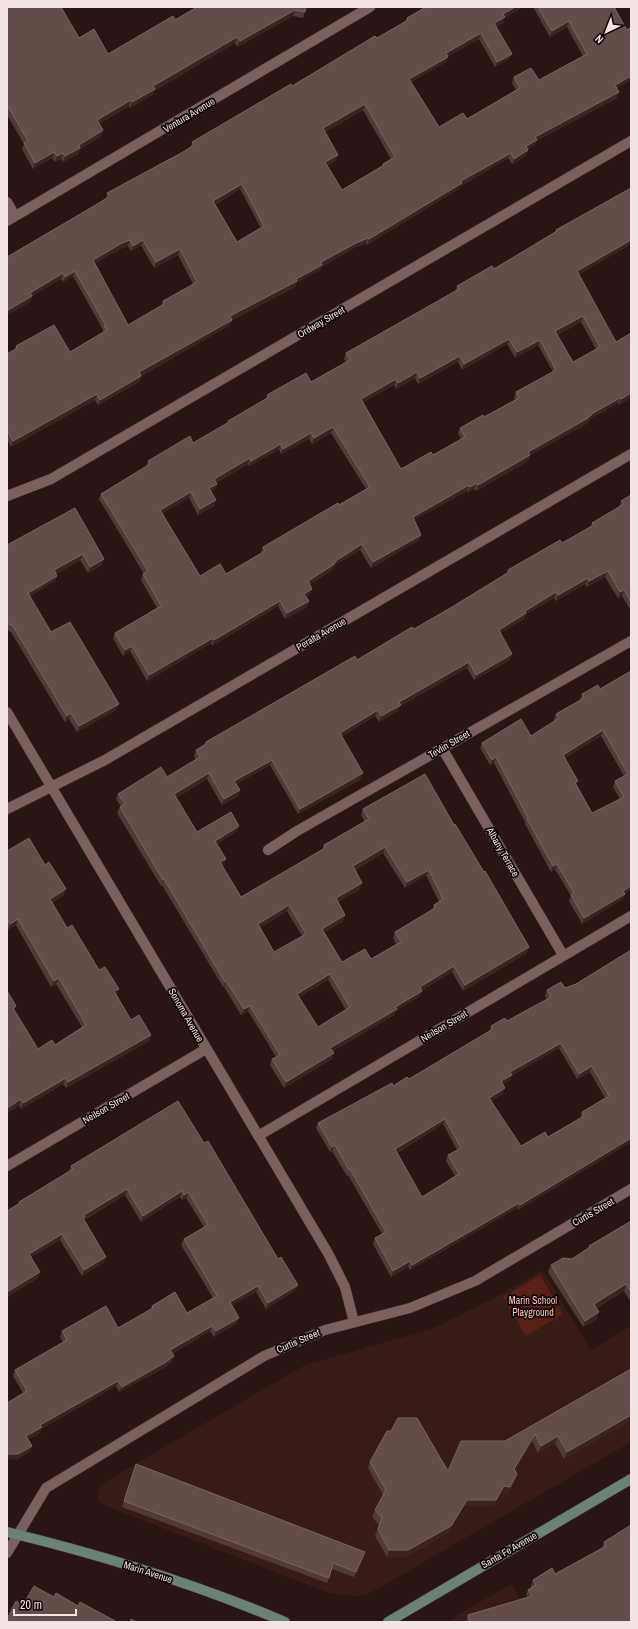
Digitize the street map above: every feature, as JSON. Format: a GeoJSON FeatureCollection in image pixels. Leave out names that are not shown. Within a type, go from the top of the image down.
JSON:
{"type":"FeatureCollection","features":[{"type":"Feature","properties":{"kind":"street","name":"Ventura Avenue"},"geometry":{"type":"LineString","coordinates":[[11,218],[370,7]]}},
{"type":"Feature","properties":{"kind":"street","name":"Ordway Street"},"geometry":{"type":"LineString","coordinates":[[7,496],[51,479],[631,141]]}},
{"type":"Feature","properties":{"kind":"street"},"geometry":{"type":"LineString","coordinates":[[7,202],[11,218]]}},
{"type":"Feature","properties":{"kind":"street","name":"Peralta Avenue"},"geometry":{"type":"LineString","coordinates":[[7,809],[105,760],[631,454]]}},
{"type":"Feature","properties":{"kind":"street","name":"Tevlin Street"},"geometry":{"type":"LineString","coordinates":[[268,850],[297,831],[631,641]]}},
{"type":"Feature","properties":{"kind":"street","name":"Sonoma Avenue"},"geometry":{"type":"LineString","coordinates":[[7,712],[329,1255],[345,1287],[354,1322]]}},
{"type":"Feature","properties":{"kind":"street","name":"Albany Terrace"},"geometry":{"type":"LineString","coordinates":[[442,748],[563,955]]}},
{"type":"Feature","properties":{"kind":"street","name":"Neilson Street"},"geometry":{"type":"LineString","coordinates":[[258,1136],[631,916]]}},
{"type":"Feature","properties":{"kind":"street","name":"Neilson Street"},"geometry":{"type":"LineString","coordinates":[[7,1166],[206,1049]]}},
{"type":"Feature","properties":{"kind":"street","name":"Curtis Street"},"geometry":{"type":"LineString","coordinates":[[7,1553],[12,1534],[46,1488],[70,1472],[264,1356],[325,1330],[410,1308],[475,1281],[631,1189]]}},
{"type":"Feature","properties":{"kind":"street","name":"Santa Fe Avenue"},"geometry":{"type":"LineString","coordinates":[[388,1622],[631,1479]]}},
{"type":"Feature","properties":{"kind":"street","name":"Marin Avenue"},"geometry":{"type":"LineString","coordinates":[[12,1534],[90,1554],[187,1584],[246,1605],[285,1622]]}},
{"type":"Feature","properties":{"kind":"shaded area"},"geometry":{"type":"Polygon","coordinates":[[[542,1270],[591,1350],[631,1326],[631,1442],[366,1595],[357,1596],[329,1593],[106,1506],[99,1501],[97,1495],[99,1487],[125,1470],[305,1365],[434,1328],[496,1297],[542,1270]]]}},
{"type":"Feature","properties":{"kind":"shaded area"},"geometry":{"type":"Polygon","coordinates":[[[512,1584],[532,1622],[449,1622],[455,1616],[512,1584]]]}},
{"type":"Feature","properties":{"kind":"green space","name":"Marin School Playground"},"geometry":{"type":"Polygon","coordinates":[[[540,1275],[563,1314],[526,1336],[503,1297],[540,1275]]]}},
{"type":"Feature","properties":{"kind":"building"},"geometry":{"type":"Polygon","coordinates":[[[7,7],[61,7],[79,38],[94,29],[108,54],[173,16],[175,20],[197,7],[306,7],[305,12],[295,10],[240,41],[237,37],[153,86],[155,89],[132,102],[131,100],[97,120],[103,130],[79,145],[80,148],[65,156],[63,153],[57,156],[54,152],[35,163],[24,143],[28,141],[7,105],[7,7]]]}},
{"type":"Feature","properties":{"kind":"building"},"geometry":{"type":"Polygon","coordinates":[[[426,7],[515,7],[503,14],[505,17],[494,23],[512,54],[497,62],[481,33],[446,53],[448,57],[409,79],[439,127],[463,113],[467,119],[520,88],[514,77],[531,68],[539,80],[587,54],[569,21],[552,31],[538,7],[614,7],[627,30],[631,27],[631,76],[615,85],[619,92],[535,137],[537,140],[526,146],[528,150],[514,159],[511,153],[461,181],[462,183],[369,239],[368,238],[356,243],[321,262],[322,265],[296,279],[297,281],[230,316],[232,320],[139,372],[141,376],[100,400],[97,394],[13,441],[7,430],[7,354],[17,348],[16,346],[54,325],[70,352],[107,330],[75,271],[65,277],[63,273],[30,293],[32,296],[8,310],[7,257],[110,196],[107,193],[183,152],[194,145],[192,142],[291,84],[292,86],[375,36],[377,38],[408,20],[407,18],[426,7]],[[365,104],[323,128],[338,155],[325,162],[342,190],[395,157],[365,104]],[[242,184],[213,201],[237,242],[264,226],[242,184]],[[130,240],[93,260],[128,325],[164,304],[163,301],[197,282],[180,249],[156,262],[143,240],[133,246],[130,240]]]}},
{"type":"Feature","properties":{"kind":"building"},"geometry":{"type":"Polygon","coordinates":[[[631,188],[631,240],[577,271],[616,342],[631,333],[631,393],[593,413],[588,418],[528,452],[530,455],[478,485],[477,483],[470,487],[469,485],[413,517],[421,535],[373,562],[362,544],[337,560],[333,565],[308,581],[312,589],[304,594],[309,601],[287,613],[280,601],[214,640],[213,638],[149,675],[132,646],[125,650],[115,633],[161,606],[143,574],[148,571],[101,494],[150,464],[148,461],[190,436],[193,443],[269,397],[267,395],[306,373],[311,382],[350,360],[346,353],[459,289],[457,286],[492,266],[494,269],[557,231],[556,230],[631,188]],[[583,316],[555,331],[573,362],[600,347],[583,316]],[[509,339],[464,364],[460,356],[420,378],[417,372],[398,383],[396,379],[361,399],[401,469],[431,452],[433,455],[465,437],[460,428],[519,398],[516,392],[556,370],[540,340],[517,352],[509,339]],[[333,427],[314,438],[311,433],[283,449],[281,444],[251,461],[250,458],[214,479],[217,484],[209,488],[216,500],[200,509],[191,492],[160,510],[200,576],[220,564],[226,574],[265,551],[263,547],[338,503],[339,505],[370,487],[333,427]]]}},
{"type":"Feature","properties":{"kind":"building"},"geometry":{"type":"Polygon","coordinates":[[[631,495],[631,602],[624,590],[620,592],[608,571],[589,581],[588,578],[558,595],[556,592],[525,611],[526,613],[499,630],[512,654],[476,675],[469,662],[399,702],[401,705],[381,716],[378,710],[340,733],[363,773],[300,809],[272,760],[234,781],[240,790],[224,799],[209,773],[174,794],[197,832],[231,812],[239,826],[215,841],[226,859],[220,862],[241,897],[325,848],[324,845],[369,819],[363,809],[425,774],[454,825],[455,824],[484,872],[485,871],[529,947],[465,985],[454,966],[420,987],[422,991],[395,1007],[397,1009],[330,1048],[334,1053],[286,1082],[272,1059],[280,1055],[250,1006],[244,1009],[226,981],[225,982],[120,807],[125,804],[118,794],[161,767],[167,777],[200,757],[196,750],[206,744],[206,742],[355,656],[357,660],[412,627],[414,629],[509,572],[508,570],[560,540],[562,543],[594,525],[592,523],[624,504],[621,501],[631,495]],[[385,847],[353,866],[362,883],[336,898],[345,915],[322,929],[342,962],[365,949],[371,959],[401,942],[395,932],[435,908],[434,905],[443,899],[429,870],[407,882],[385,847]],[[289,905],[258,924],[274,952],[306,934],[289,905]],[[330,974],[297,994],[318,1027],[350,1007],[330,974]]]}},
{"type":"Feature","properties":{"kind":"building"},"geometry":{"type":"Polygon","coordinates":[[[75,508],[104,559],[90,567],[83,554],[54,570],[57,576],[28,593],[51,632],[70,622],[119,704],[79,726],[71,713],[67,716],[13,626],[7,623],[7,545],[75,508]]]}},
{"type":"Feature","properties":{"kind":"building"},"geometry":{"type":"Polygon","coordinates":[[[631,671],[631,886],[623,891],[625,894],[584,918],[571,895],[574,893],[557,864],[553,866],[527,819],[528,818],[496,757],[492,760],[482,743],[521,719],[531,736],[559,718],[556,714],[584,698],[582,694],[598,685],[600,689],[631,671]],[[603,730],[563,755],[578,781],[575,783],[592,813],[624,797],[615,781],[628,774],[603,730]]]}},
{"type":"Feature","properties":{"kind":"building"},"geometry":{"type":"Polygon","coordinates":[[[29,838],[45,865],[49,862],[66,889],[50,899],[67,928],[72,925],[99,970],[105,967],[119,989],[114,991],[131,1020],[139,1015],[151,1035],[68,1082],[66,1078],[23,1103],[21,1099],[7,1108],[7,1047],[10,1045],[7,1041],[7,991],[16,1006],[13,1008],[38,1049],[52,1040],[55,1045],[86,1025],[59,978],[54,981],[18,919],[10,924],[7,919],[7,851],[29,838]]]}},
{"type":"Feature","properties":{"kind":"building"},"geometry":{"type":"Polygon","coordinates":[[[631,950],[631,1138],[520,1205],[519,1203],[412,1265],[410,1261],[393,1271],[375,1238],[386,1232],[350,1169],[349,1170],[335,1145],[332,1147],[318,1123],[392,1083],[393,1086],[407,1077],[409,1079],[493,1029],[491,1026],[505,1018],[507,1021],[551,997],[547,990],[561,982],[565,988],[576,984],[631,950]],[[561,1043],[510,1072],[512,1075],[501,1081],[505,1088],[489,1098],[521,1146],[545,1132],[548,1137],[584,1116],[582,1112],[609,1096],[592,1066],[579,1074],[561,1043]],[[445,1119],[395,1149],[422,1197],[459,1174],[448,1155],[461,1148],[445,1119]]]}},
{"type":"Feature","properties":{"kind":"building"},"geometry":{"type":"Polygon","coordinates":[[[178,1101],[204,1143],[208,1141],[278,1259],[281,1257],[298,1285],[268,1303],[258,1286],[230,1302],[239,1318],[216,1331],[212,1326],[170,1350],[174,1356],[166,1362],[122,1387],[118,1381],[40,1425],[42,1427],[26,1436],[32,1446],[18,1454],[7,1454],[7,1403],[27,1391],[15,1370],[67,1340],[62,1331],[106,1306],[118,1328],[153,1308],[152,1306],[175,1292],[187,1313],[217,1296],[184,1239],[208,1225],[188,1192],[184,1195],[182,1191],[143,1216],[127,1189],[84,1215],[85,1217],[83,1218],[106,1257],[84,1270],[62,1234],[29,1254],[40,1272],[7,1292],[7,1211],[73,1169],[71,1166],[178,1101]]]}},
{"type":"Feature","properties":{"kind":"building"},"geometry":{"type":"Polygon","coordinates":[[[631,1221],[631,1292],[626,1284],[594,1304],[599,1312],[585,1321],[551,1265],[563,1258],[572,1259],[590,1247],[589,1246],[631,1221]]]}},
{"type":"Feature","properties":{"kind":"building"},"geometry":{"type":"Polygon","coordinates":[[[631,1369],[631,1415],[567,1452],[558,1436],[541,1446],[535,1434],[514,1469],[517,1474],[510,1487],[504,1486],[496,1500],[467,1500],[451,1526],[408,1550],[389,1550],[378,1529],[382,1518],[375,1510],[386,1490],[370,1462],[387,1431],[391,1431],[398,1418],[417,1418],[448,1471],[461,1441],[505,1441],[631,1369]]]}},
{"type":"Feature","properties":{"kind":"building"},"geometry":{"type":"Polygon","coordinates":[[[136,1464],[365,1552],[356,1572],[333,1563],[329,1578],[124,1501],[136,1464]]]}},
{"type":"Feature","properties":{"kind":"building"},"geometry":{"type":"Polygon","coordinates":[[[631,1525],[631,1622],[470,1622],[468,1615],[532,1596],[528,1590],[536,1585],[533,1580],[552,1568],[555,1574],[606,1546],[604,1542],[631,1525]]]}},
{"type":"Feature","properties":{"kind":"building"},"geometry":{"type":"Polygon","coordinates":[[[34,1586],[54,1597],[56,1593],[78,1606],[80,1602],[117,1622],[7,1622],[16,1601],[23,1605],[34,1586]]]}},
{"type":"Feature","properties":{"kind":"building"},"geometry":{"type":"Polygon","coordinates":[[[131,1619],[137,1622],[130,1622],[131,1619]]]}}]}
